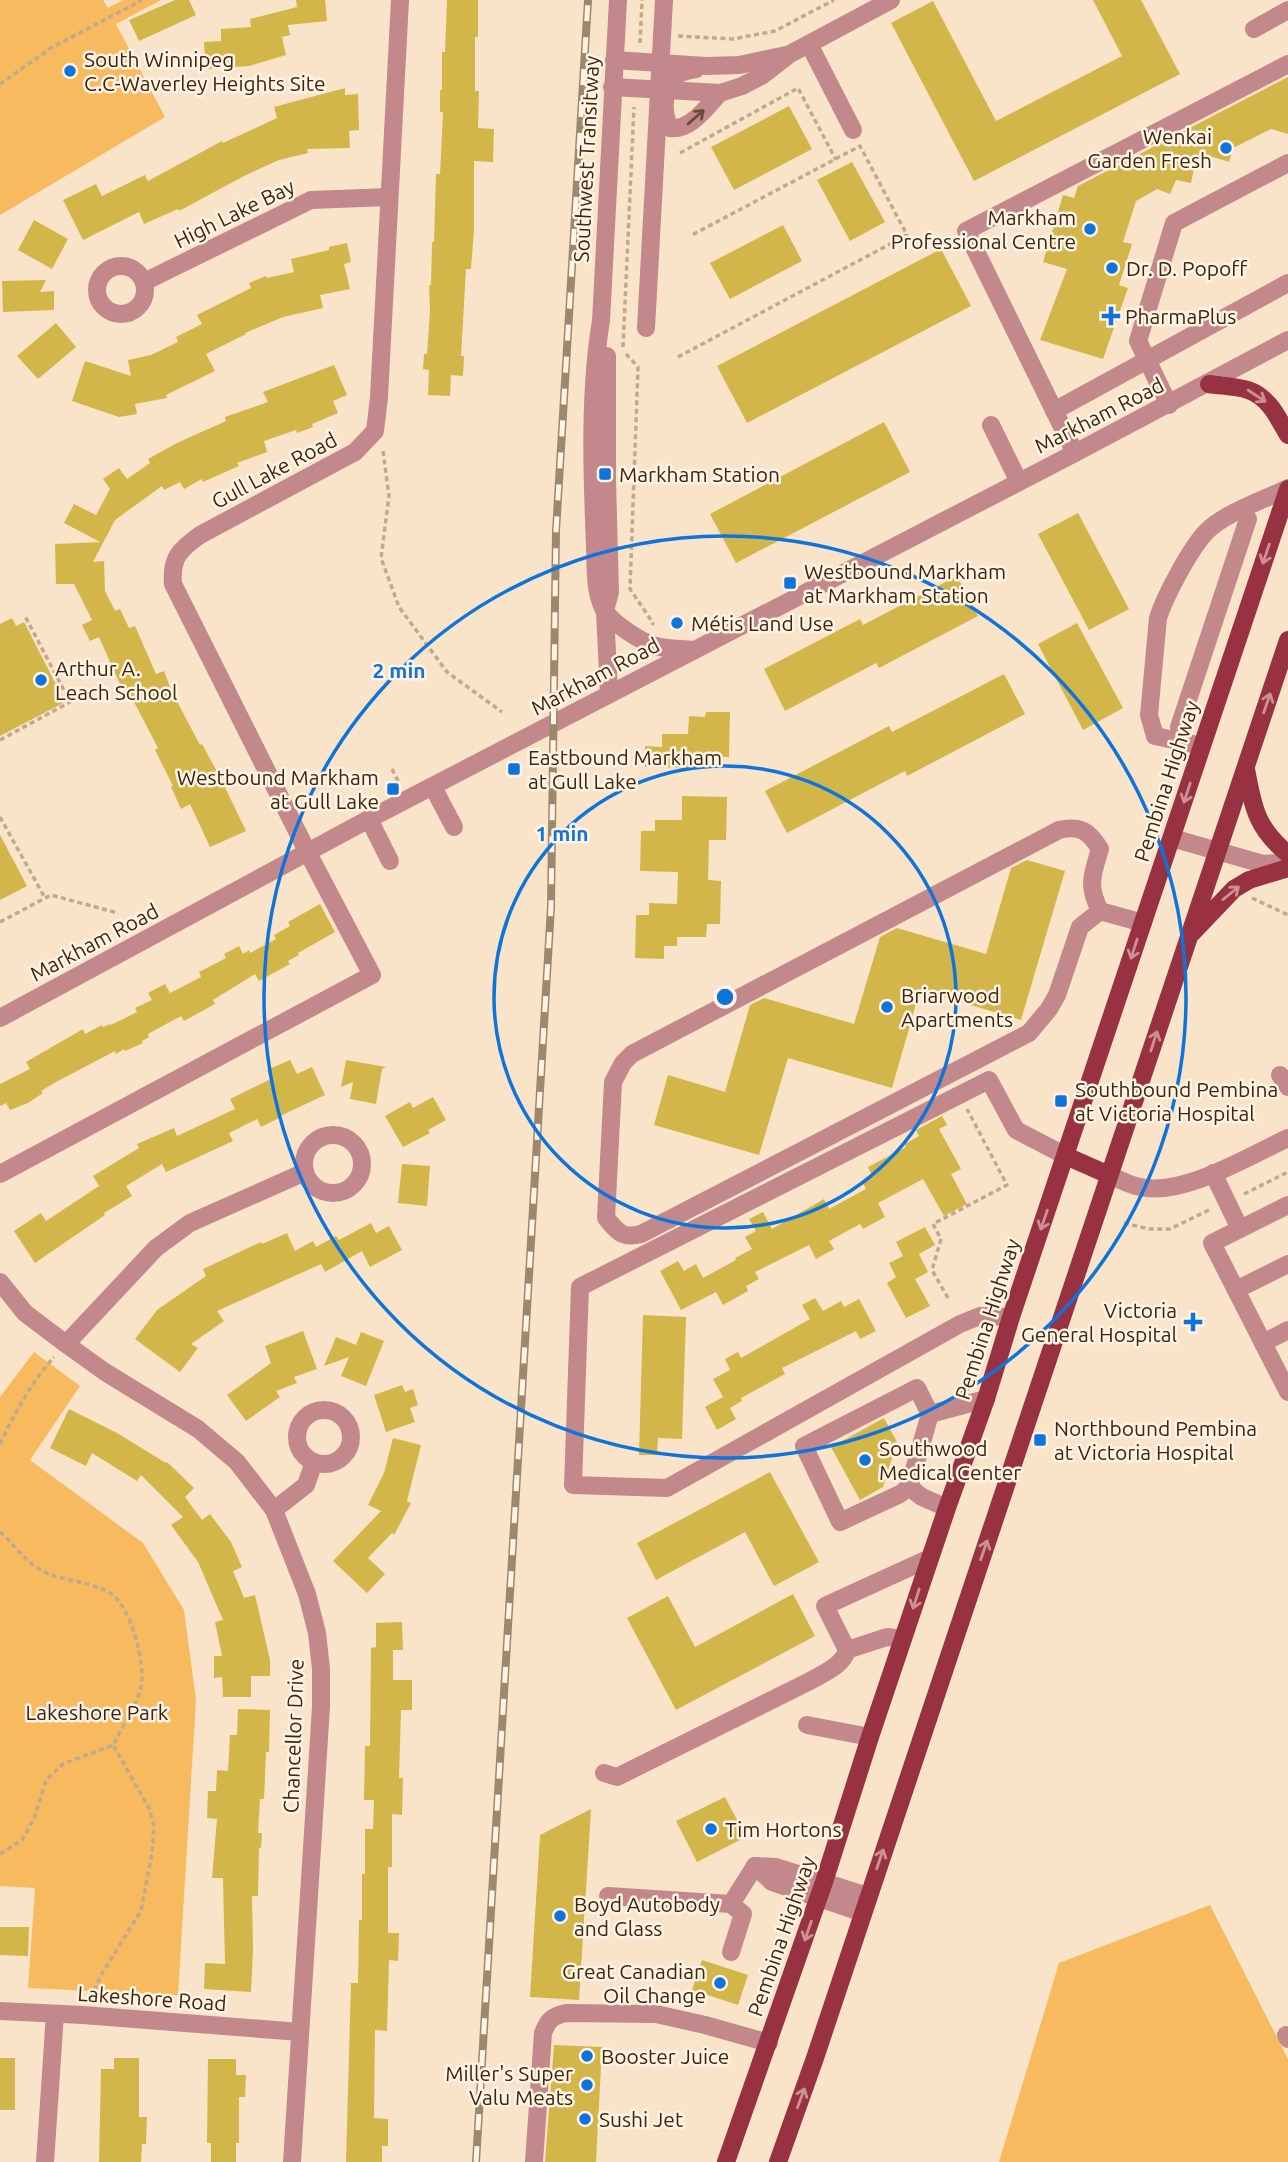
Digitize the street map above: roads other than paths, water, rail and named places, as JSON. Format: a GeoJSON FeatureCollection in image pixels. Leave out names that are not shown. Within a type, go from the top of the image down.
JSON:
{"type":"FeatureCollection","features":[{"type":"Feature","properties":{"kind":"main road"},"geometry":{"type":"LineString","coordinates":[[1209,384],[1249,390],[1268,403],[1288,436]]}},
{"type":"Feature","properties":{"kind":"main road","name":"Pembina Highway"},"geometry":{"type":"LineString","coordinates":[[726,2162],[822,1890],[870,1737],[986,1399],[1288,488]]}},
{"type":"Feature","properties":{"kind":"main road"},"geometry":{"type":"LineString","coordinates":[[778,2162],[1288,640]]}},
{"type":"Feature","properties":{"kind":"main road"},"geometry":{"type":"LineString","coordinates":[[1245,767],[1254,809],[1264,830],[1288,854]]}},
{"type":"Feature","properties":{"kind":"main road"},"geometry":{"type":"LineString","coordinates":[[1188,938],[1234,889],[1249,880],[1288,867]]}},
{"type":"Feature","properties":{"kind":"main road"},"geometry":{"type":"LineString","coordinates":[[1066,1156],[1109,1175]]}},
{"type":"Feature","properties":{"kind":"street","name":"Gull Lake Road"},"geometry":{"type":"LineString","coordinates":[[0,1174],[372,975],[173,584],[172,570],[176,556],[200,535],[355,452],[375,431],[400,0]]}},
{"type":"Feature","properties":{"kind":"street","name":"Southwest Transitway"},"geometry":{"type":"LineString","coordinates":[[609,694],[605,611],[598,593],[594,508],[594,387],[601,321],[618,0]]}},
{"type":"Feature","properties":{"kind":"street"},"geometry":{"type":"LineString","coordinates":[[664,0],[660,63],[670,128],[678,129],[692,122],[720,93]]}},
{"type":"Feature","properties":{"kind":"street"},"geometry":{"type":"LineString","coordinates":[[612,87],[720,93],[743,86],[763,75],[790,54],[891,0]]}},
{"type":"Feature","properties":{"kind":"street"},"geometry":{"type":"LineString","coordinates":[[1254,29],[1288,10]]}},
{"type":"Feature","properties":{"kind":"street"},"geometry":{"type":"LineString","coordinates":[[809,44],[853,130]]}},
{"type":"Feature","properties":{"kind":"street"},"geometry":{"type":"LineString","coordinates":[[614,60],[706,66],[739,65],[790,54]]}},
{"type":"Feature","properties":{"kind":"street"},"geometry":{"type":"LineString","coordinates":[[1075,453],[966,232],[1288,64]]}},
{"type":"Feature","properties":{"kind":"street"},"geometry":{"type":"LineString","coordinates":[[646,328],[663,90],[680,73],[706,66]]}},
{"type":"Feature","properties":{"kind":"street"},"geometry":{"type":"LineString","coordinates":[[1169,405],[1138,341],[1174,223],[1288,163]]}},
{"type":"Feature","properties":{"kind":"street","name":"High Lake Bay"},"geometry":{"type":"LineString","coordinates":[[144,282],[311,200],[389,197]]}},
{"type":"Feature","properties":{"kind":"street"},"geometry":{"type":"LineString","coordinates":[[1054,411],[1288,283]]}},
{"type":"Feature","properties":{"kind":"street","name":"Markham Road"},"geometry":{"type":"LineString","coordinates":[[0,1018],[369,819],[1169,405],[1288,340]]}},
{"type":"Feature","properties":{"kind":"street"},"geometry":{"type":"LineString","coordinates":[[991,425],[1019,482]]}},
{"type":"Feature","properties":{"kind":"street"},"geometry":{"type":"LineString","coordinates":[[1202,746],[1155,736],[1149,715],[1158,618],[1162,604],[1206,531],[1233,513],[1288,488]]}},
{"type":"Feature","properties":{"kind":"street"},"geometry":{"type":"LineString","coordinates":[[1179,727],[1248,519]]}},
{"type":"Feature","properties":{"kind":"street"},"geometry":{"type":"LineString","coordinates":[[605,611],[628,632],[652,645],[694,650]]}},
{"type":"Feature","properties":{"kind":"street"},"geometry":{"type":"LineString","coordinates":[[433,787],[454,827]]}},
{"type":"Feature","properties":{"kind":"street"},"geometry":{"type":"LineString","coordinates":[[369,819],[390,861]]}},
{"type":"Feature","properties":{"kind":"street"},"geometry":{"type":"LineString","coordinates":[[1100,912],[1080,927],[1057,995],[1029,1033],[641,1234],[629,1237],[606,1218],[612,1082],[632,1054],[1059,830],[1070,827],[1081,829],[1093,837],[1100,849],[1092,876],[1091,894],[1100,912],[1143,923]]}},
{"type":"Feature","properties":{"kind":"street"},"geometry":{"type":"LineString","coordinates":[[1172,838],[1263,864],[1288,862]]}},
{"type":"Feature","properties":{"kind":"street"},"geometry":{"type":"LineString","coordinates":[[1011,1317],[980,1316],[960,1324],[667,1488],[573,1485],[580,1287],[989,1080],[1016,1130],[1066,1156]]}},
{"type":"Feature","properties":{"kind":"street"},"geometry":{"type":"LineString","coordinates":[[1109,1175],[1140,1188],[1169,1187],[1196,1181],[1288,1138]]}},
{"type":"Feature","properties":{"kind":"street"},"geometry":{"type":"LineString","coordinates":[[66,1344],[156,1248],[190,1223],[305,1171]]}},
{"type":"Feature","properties":{"kind":"street"},"geometry":{"type":"LineString","coordinates":[[1213,1173],[1240,1229]]}},
{"type":"Feature","properties":{"kind":"street"},"geometry":{"type":"LineString","coordinates":[[1288,1205],[1212,1243],[1288,1392]]}},
{"type":"Feature","properties":{"kind":"street"},"geometry":{"type":"LineString","coordinates":[[1236,1290],[1288,1264]]}},
{"type":"Feature","properties":{"kind":"street","name":"Chancellor Drive"},"geometry":{"type":"LineString","coordinates":[[0,1282],[25,1313],[105,1372],[198,1429],[237,1462],[274,1510],[307,1594],[317,1633],[321,1707],[292,2162]]}},
{"type":"Feature","properties":{"kind":"street"},"geometry":{"type":"LineString","coordinates":[[1263,1343],[1288,1330]]}},
{"type":"Feature","properties":{"kind":"street"},"geometry":{"type":"LineString","coordinates":[[917,1388],[930,1414],[909,1487],[900,1494],[840,1522],[804,1446],[917,1388]]}},
{"type":"Feature","properties":{"kind":"street"},"geometry":{"type":"LineString","coordinates":[[930,1414],[986,1399]]}},
{"type":"Feature","properties":{"kind":"street"},"geometry":{"type":"LineString","coordinates":[[274,1510],[306,1485],[314,1462]]}},
{"type":"Feature","properties":{"kind":"street"},"geometry":{"type":"LineString","coordinates":[[909,1487],[922,1497],[947,1508]]}},
{"type":"Feature","properties":{"kind":"street"},"geometry":{"type":"LineString","coordinates":[[604,1773],[617,1777],[808,1682],[838,1664],[847,1650],[825,1606],[930,1558]]}},
{"type":"Feature","properties":{"kind":"street"},"geometry":{"type":"LineString","coordinates":[[847,1650],[887,1637],[903,1639]]}},
{"type":"Feature","properties":{"kind":"street"},"geometry":{"type":"LineString","coordinates":[[807,1725],[870,1737]]}},
{"type":"Feature","properties":{"kind":"street"},"geometry":{"type":"LineString","coordinates":[[731,1904],[755,1866],[776,1867],[822,1890],[865,1904]]}},
{"type":"Feature","properties":{"kind":"street"},"geometry":{"type":"LineString","coordinates":[[608,1896],[731,1904],[743,1914],[732,1952]]}},
{"type":"Feature","properties":{"kind":"street","name":"Lakeshore Road"},"geometry":{"type":"LineString","coordinates":[[0,2011],[300,2032]]}},
{"type":"Feature","properties":{"kind":"street"},"geometry":{"type":"LineString","coordinates":[[534,2162],[543,2033],[547,2021],[555,2015],[566,2012],[656,2014],[769,2043]]}},
{"type":"Feature","properties":{"kind":"street"},"geometry":{"type":"LineString","coordinates":[[45,2162],[55,2014]]}},
{"type":"Feature","properties":{"kind":"railway"},"geometry":{"type":"LineString","coordinates":[[476,2162],[551,907],[556,531],[588,0]]}},
{"type":"Feature","properties":{"kind":"place","name":"South Winnipeg C.C-Waverley Heights Site"},"geometry":{"type":"Point","coordinates":[70,71]}},
{"type":"Feature","properties":{"kind":"place","name":"Wenkai Garden Fresh"},"geometry":{"type":"Point","coordinates":[1226,148]}},
{"type":"Feature","properties":{"kind":"place","name":"Markham Professional Centre"},"geometry":{"type":"Point","coordinates":[1090,229]}},
{"type":"Feature","properties":{"kind":"place","name":"Dr. D. Popoff"},"geometry":{"type":"Point","coordinates":[1112,268]}},
{"type":"Feature","properties":{"kind":"place","name":"PharmaPlus"},"geometry":{"type":"Point","coordinates":[1111,316]}},
{"type":"Feature","properties":{"kind":"place","name":"Markham Station"},"geometry":{"type":"Point","coordinates":[605,474]}},
{"type":"Feature","properties":{"kind":"place","name":"Westbound Markham at Markham Station"},"geometry":{"type":"Point","coordinates":[790,583]}},
{"type":"Feature","properties":{"kind":"place","name":"Métis Land Use"},"geometry":{"type":"Point","coordinates":[677,623]}},
{"type":"Feature","properties":{"kind":"place","name":"Arthur A. Leach School"},"geometry":{"type":"Point","coordinates":[41,680]}},
{"type":"Feature","properties":{"kind":"place","name":"Eastbound Markham at Gull Lake"},"geometry":{"type":"Point","coordinates":[514,769]}},
{"type":"Feature","properties":{"kind":"place","name":"Westbound Markham at Gull Lake"},"geometry":{"type":"Point","coordinates":[393,789]}},
{"type":"Feature","properties":{"kind":"place","name":"Briarwood Apartments"},"geometry":{"type":"Point","coordinates":[887,1007]}},
{"type":"Feature","properties":{"kind":"place","name":"Southbound Pembina at Victoria Hospital"},"geometry":{"type":"Point","coordinates":[1061,1101]}},
{"type":"Feature","properties":{"kind":"place","name":"Victoria General Hospital"},"geometry":{"type":"Point","coordinates":[1193,1322]}},
{"type":"Feature","properties":{"kind":"place","name":"Northbound Pembina at Victoria Hospital"},"geometry":{"type":"Point","coordinates":[1040,1440]}},
{"type":"Feature","properties":{"kind":"place","name":"Southwood Medical Center"},"geometry":{"type":"Point","coordinates":[865,1460]}},
{"type":"Feature","properties":{"kind":"place","name":"Tim Hortons"},"geometry":{"type":"Point","coordinates":[711,1829]}},
{"type":"Feature","properties":{"kind":"place","name":"Boyd Autobody and Glass"},"geometry":{"type":"Point","coordinates":[560,1916]}},
{"type":"Feature","properties":{"kind":"place","name":"Great Canadian Oil Change"},"geometry":{"type":"Point","coordinates":[720,1983]}},
{"type":"Feature","properties":{"kind":"place","name":"Booster Juice"},"geometry":{"type":"Point","coordinates":[587,2056]}},
{"type":"Feature","properties":{"kind":"place","name":"Miller's Super Valu Meats"},"geometry":{"type":"Point","coordinates":[587,2085]}},
{"type":"Feature","properties":{"kind":"place","name":"Sushi Jet"},"geometry":{"type":"Point","coordinates":[585,2119]}},
{"type":"Feature","properties":{"kind":"park label","name":"Lakeshore Park"},"geometry":{"type":"Point","coordinates":[97,1712]}}]}
